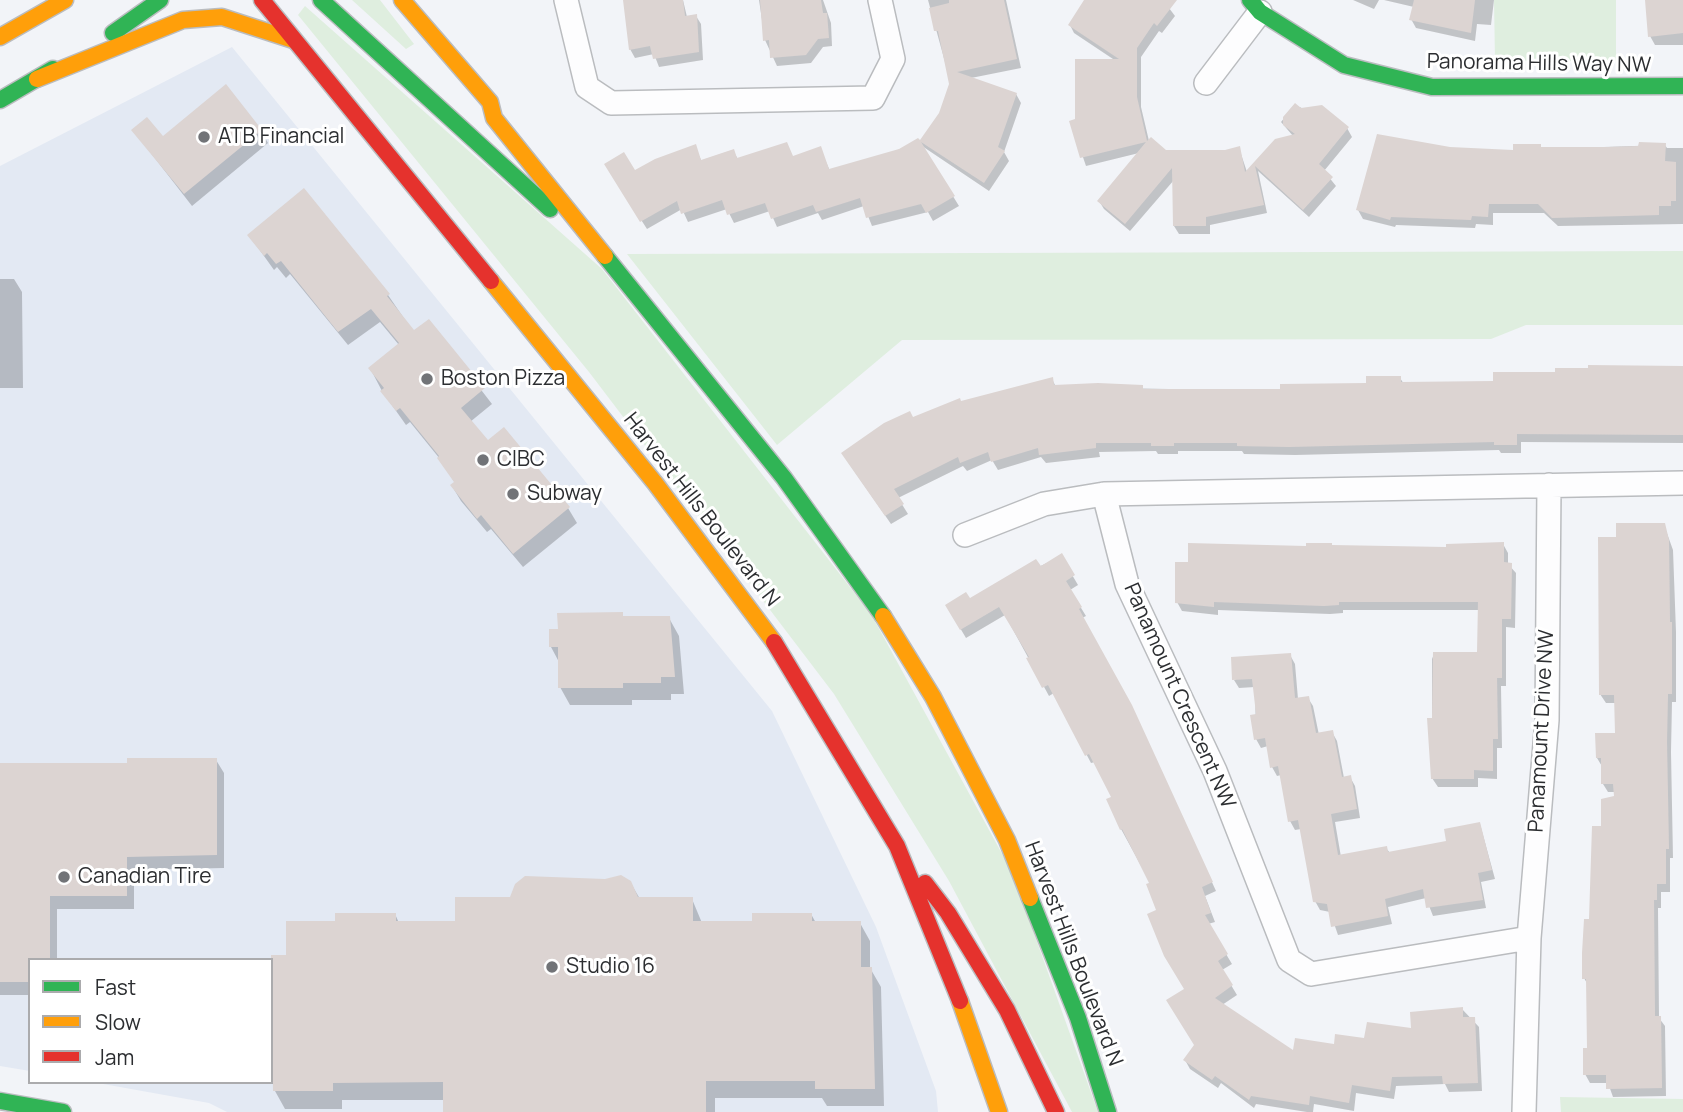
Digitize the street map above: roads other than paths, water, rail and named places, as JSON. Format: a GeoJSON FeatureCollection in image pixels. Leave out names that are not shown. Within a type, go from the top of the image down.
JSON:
{"type":"FeatureCollection","features":[{"type":"Feature","properties":{"kind":"main road"},"geometry":{"type":"LineString","coordinates":[[0,37],[64,0]]}},
{"type":"Feature","properties":{"kind":"main road"},"geometry":{"type":"LineString","coordinates":[[0,100],[121,28],[160,0]]}},
{"type":"Feature","properties":{"kind":"main road","name":"Harvest Hills Boulevard N"},"geometry":{"type":"LineString","coordinates":[[262,0],[655,482],[788,659],[897,846],[964,1010],[999,1112]]}},
{"type":"Feature","properties":{"kind":"main road"},"geometry":{"type":"LineString","coordinates":[[321,0],[515,180],[603,253]]}},
{"type":"Feature","properties":{"kind":"main road","name":"Harvest Hills Boulevard N"},"geometry":{"type":"LineString","coordinates":[[402,0],[489,102],[494,118],[784,478],[870,595],[933,697],[1007,840],[1078,1018],[1108,1112]]}},
{"type":"Feature","properties":{"kind":"main road"},"geometry":{"type":"LineString","coordinates":[[422,0],[473,61],[489,102]]}},
{"type":"Feature","properties":{"kind":"main road","name":"Panorama Hills Way NW"},"geometry":{"type":"LineString","coordinates":[[1255,6],[1344,65],[1432,87],[1683,86]]}},
{"type":"Feature","properties":{"kind":"main road"},"geometry":{"type":"LineString","coordinates":[[37,79],[155,30],[191,19],[222,17],[238,20],[295,40]]}},
{"type":"Feature","properties":{"kind":"main road"},"geometry":{"type":"LineString","coordinates":[[897,846],[948,913],[1007,1010],[1056,1112]]}},
{"type":"Feature","properties":{"kind":"main road"},"geometry":{"type":"LineString","coordinates":[[964,1010],[982,1112]]}},
{"type":"Feature","properties":{"kind":"main road"},"geometry":{"type":"LineString","coordinates":[[0,1101],[63,1112]]}},
{"type":"Feature","properties":{"kind":"street"},"geometry":{"type":"LineString","coordinates":[[566,0],[587,87],[611,103],[873,98],[893,59],[880,0]]}},
{"type":"Feature","properties":{"kind":"street"},"geometry":{"type":"LineString","coordinates":[[1206,83],[1255,6]]}},
{"type":"Feature","properties":{"kind":"street"},"geometry":{"type":"LineString","coordinates":[[965,535],[1044,504],[1104,494],[1683,483]]}},
{"type":"Feature","properties":{"kind":"street","name":"Panamount Drive NW"},"geometry":{"type":"LineString","coordinates":[[1524,1112],[1529,938],[1546,720],[1549,485]]}},
{"type":"Feature","properties":{"kind":"street","name":"Panamount Crescent NW"},"geometry":{"type":"LineString","coordinates":[[1104,494],[1128,584],[1215,771],[1289,960],[1311,974],[1529,938]]}},
{"type":"Feature","properties":{"kind":"place","name":"ATB Financial"},"geometry":{"type":"Point","coordinates":[204,137]}},
{"type":"Feature","properties":{"kind":"place","name":"Boston Pizza"},"geometry":{"type":"Point","coordinates":[427,379]}},
{"type":"Feature","properties":{"kind":"place","name":"CIBC"},"geometry":{"type":"Point","coordinates":[483,460]}},
{"type":"Feature","properties":{"kind":"place","name":"Subway"},"geometry":{"type":"Point","coordinates":[513,494]}},
{"type":"Feature","properties":{"kind":"place","name":"Canadian Tire"},"geometry":{"type":"Point","coordinates":[64,877]}},
{"type":"Feature","properties":{"kind":"place","name":"Studio 16"},"geometry":{"type":"Point","coordinates":[552,967]}}]}
